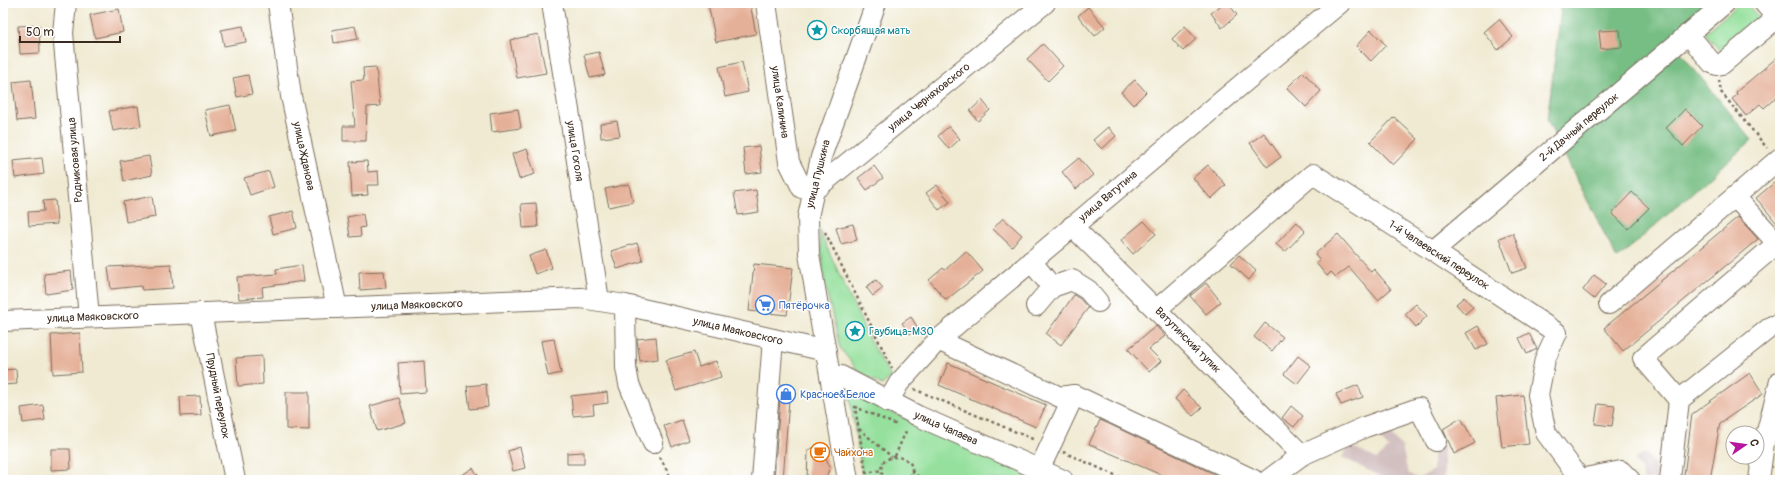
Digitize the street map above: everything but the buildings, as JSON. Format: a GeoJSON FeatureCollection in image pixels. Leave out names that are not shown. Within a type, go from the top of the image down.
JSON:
{"type":"FeatureCollection","features":[{"type":"Feature","properties":{"kind":"street","name":"Родниковая улица"},"geometry":{"type":"LineString","coordinates":[[66,3],[63,33],[89,317]]}},
{"type":"Feature","properties":{"kind":"street","name":"улица Жданова"},"geometry":{"type":"LineString","coordinates":[[278,3],[291,96],[337,308]]}},
{"type":"Feature","properties":{"kind":"street","name":"улица Гоголя"},"geometry":{"type":"LineString","coordinates":[[552,3],[599,300]]}},
{"type":"Feature","properties":{"kind":"street","name":"улица Калинина"},"geometry":{"type":"LineString","coordinates":[[766,3],[789,162],[802,188],[813,191]]}},
{"type":"Feature","properties":{"kind":"street","name":"улица Пушкина"},"geometry":{"type":"LineString","coordinates":[[858,476],[836,412],[809,254],[808,217],[821,157],[876,3]]}},
{"type":"Feature","properties":{"kind":"street","name":"улица Черняховского"},"geometry":{"type":"LineString","coordinates":[[813,191],[1045,3]]}},
{"type":"Feature","properties":{"kind":"street","name":"улица Ватутина"},"geometry":{"type":"LineString","coordinates":[[888,402],[899,383],[938,340],[1072,226],[1340,3]]}},
{"type":"Feature","properties":{"kind":"street","name":"2-й Дачный переулок"},"geometry":{"type":"LineString","coordinates":[[1433,251],[1724,3]]}},
{"type":"Feature","properties":{"kind":"street"},"geometry":{"type":"LineString","coordinates":[[1688,34],[1712,63],[1717,65],[1722,64],[1771,23],[1773,18],[1771,12],[1764,3]]}},
{"type":"Feature","properties":{"kind":"street"},"geometry":{"type":"LineString","coordinates":[[1609,304],[1778,159]]}},
{"type":"Feature","properties":{"kind":"street","name":"1-й Чапаевский переулок"},"geometry":{"type":"LineString","coordinates":[[1157,309],[1313,174],[1557,333],[1545,359],[1538,396],[1546,433],[1580,479],[1621,471],[1630,480]]}},
{"type":"Feature","properties":{"kind":"street"},"geometry":{"type":"LineString","coordinates":[[1670,480],[1678,400],[1643,358],[1779,243],[1735,197]]}},
{"type":"Feature","properties":{"kind":"street","name":"Ватутинский тупик"},"geometry":{"type":"LineString","coordinates":[[1072,226],[1302,455]]}},
{"type":"Feature","properties":{"kind":"street"},"geometry":{"type":"LineString","coordinates":[[1031,261],[1052,287]]}},
{"type":"Feature","properties":{"kind":"street"},"geometry":{"type":"LineString","coordinates":[[1036,306],[1052,287],[1072,280],[1088,290],[1098,302]]}},
{"type":"Feature","properties":{"kind":"street","name":"улица Маяковского"},"geometry":{"type":"LineString","coordinates":[[3,321],[581,298],[625,305],[826,351]]}},
{"type":"Feature","properties":{"kind":"street"},"geometry":{"type":"LineString","coordinates":[[625,305],[626,368],[630,384],[653,443]]}},
{"type":"Feature","properties":{"kind":"street","name":"Прудный переулок"},"geometry":{"type":"LineString","coordinates":[[201,313],[235,480]]}},
{"type":"Feature","properties":{"kind":"street"},"geometry":{"type":"LineString","coordinates":[[1678,400],[1772,326],[1780,325]]}},
{"type":"Feature","properties":{"kind":"street"},"geometry":{"type":"LineString","coordinates":[[762,480],[773,339]]}},
{"type":"Feature","properties":{"kind":"street"},"geometry":{"type":"LineString","coordinates":[[938,340],[1060,397],[1074,394],[1254,480]]}},
{"type":"Feature","properties":{"kind":"street","name":"улица Чапаева"},"geometry":{"type":"LineString","coordinates":[[830,376],[841,376],[888,402],[912,425],[1063,480]]}},
{"type":"Feature","properties":{"kind":"street"},"geometry":{"type":"LineString","coordinates":[[1759,480],[1764,443],[1778,391]]}},
{"type":"Feature","properties":{"kind":"street"},"geometry":{"type":"LineString","coordinates":[[1039,470],[1074,394]]}},
{"type":"Feature","properties":{"kind":"street"},"geometry":{"type":"LineString","coordinates":[[1268,480],[1302,455],[1364,427],[1420,408],[1436,442]]}},
{"type":"Feature","properties":{"kind":"path"},"geometry":{"type":"LineString","coordinates":[[1717,65],[1721,92],[1778,159]]}},
{"type":"Feature","properties":{"kind":"path"},"geometry":{"type":"LineString","coordinates":[[823,228],[899,383],[1126,480]]}},
{"type":"Feature","properties":{"kind":"path"},"geometry":{"type":"LineString","coordinates":[[882,470],[858,476],[858,428],[855,407],[912,425],[894,456],[888,459],[882,470],[885,480]]}},
{"type":"Feature","properties":{"kind":"path"},"geometry":{"type":"LineString","coordinates":[[836,412],[894,456],[904,458],[908,461],[912,471],[922,480]]}},
{"type":"Feature","properties":{"kind":"path"},"geometry":{"type":"LineString","coordinates":[[653,443],[672,480]]}},
{"type":"Feature","properties":{"kind":"path"},"geometry":{"type":"LineString","coordinates":[[908,480],[912,471]]}},
{"type":"Feature","properties":{"kind":"shaded area"},"geometry":{"type":"Polygon","coordinates":[[[1386,429],[1402,447],[1408,473],[1418,479],[1433,470],[1433,448],[1444,447],[1444,478],[1441,480],[1387,480],[1342,457],[1350,446],[1377,459],[1389,448],[1375,434],[1386,429]]]}},
{"type":"Feature","properties":{"kind":"shaded area"},"geometry":{"type":"Polygon","coordinates":[[[1646,453],[1654,464],[1658,480],[1644,480],[1641,469],[1634,460],[1646,453]]]}},
{"type":"Feature","properties":{"kind":"green space"},"geometry":{"type":"Polygon","coordinates":[[[1562,3],[1714,3],[1671,41],[1752,140],[1617,259],[1547,120],[1562,3]]]}},
{"type":"Feature","properties":{"kind":"green space"},"geometry":{"type":"Polygon","coordinates":[[[1740,3],[1746,3],[1760,19],[1721,52],[1705,33],[1740,3]]]}},
{"type":"Feature","properties":{"kind":"green space"},"geometry":{"type":"Polygon","coordinates":[[[819,230],[870,341],[891,377],[882,385],[858,371],[840,348],[825,285],[819,230]]]}},
{"type":"Feature","properties":{"kind":"green space"},"geometry":{"type":"Polygon","coordinates":[[[849,393],[1040,480],[863,480],[849,393]]]}},
{"type":"Feature","properties":{"kind":"place","name":"Скорбящая мать"},"geometry":{"type":"Point","coordinates":[817,30]}},
{"type":"Feature","properties":{"kind":"place","name":"Пятёрочка"},"geometry":{"type":"Point","coordinates":[765,305]}},
{"type":"Feature","properties":{"kind":"place","name":"Гаубица-МЗО"},"geometry":{"type":"Point","coordinates":[855,331]}},
{"type":"Feature","properties":{"kind":"place","name":"Красное&Белое"},"geometry":{"type":"Point","coordinates":[786,394]}},
{"type":"Feature","properties":{"kind":"place","name":"Чайхона"},"geometry":{"type":"Point","coordinates":[820,452]}}]}
